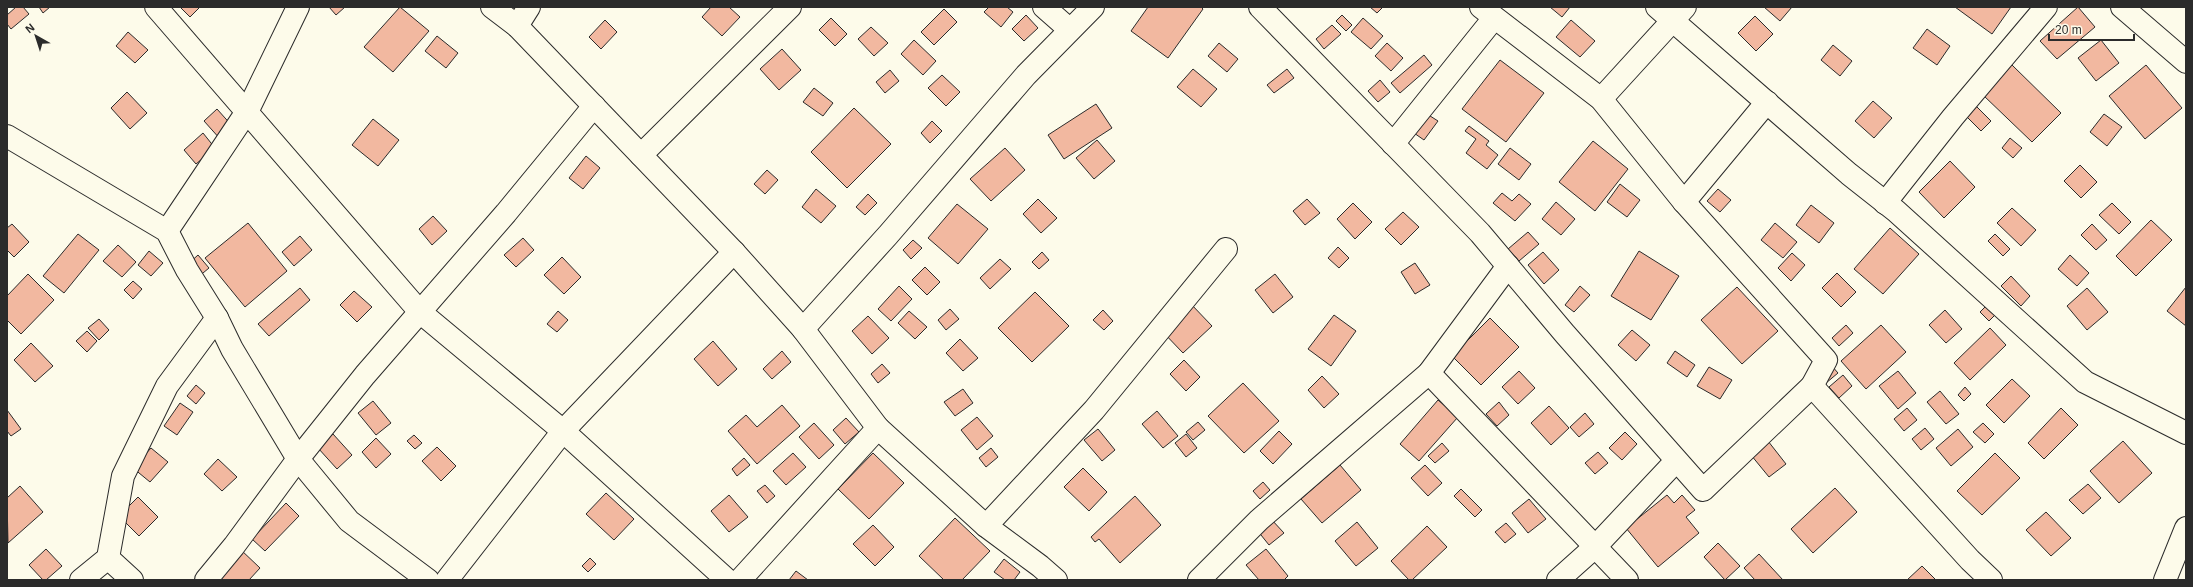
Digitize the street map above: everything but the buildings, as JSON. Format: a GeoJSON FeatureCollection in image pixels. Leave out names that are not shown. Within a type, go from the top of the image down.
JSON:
{"type":"FeatureCollection","features":[{"type":"Feature","properties":{"kind":"street"},"geometry":{"type":"LineString","coordinates":[[156,7],[248,110],[420,312],[563,431],[727,580]]}},
{"type":"Feature","properties":{"kind":"street"},"geometry":{"type":"LineString","coordinates":[[167,231],[248,110],[298,7]]}},
{"type":"Feature","properties":{"kind":"street"},"geometry":{"type":"LineString","coordinates":[[492,7],[517,26],[734,252],[803,329],[878,428],[1042,575]]}},
{"type":"Feature","properties":{"kind":"street"},"geometry":{"type":"LineString","coordinates":[[517,26],[529,7]]}},
{"type":"Feature","properties":{"kind":"street"},"geometry":{"type":"LineString","coordinates":[[641,155],[790,7]]}},
{"type":"Feature","properties":{"kind":"street"},"geometry":{"type":"LineString","coordinates":[[1044,7],[1069,29]]}},
{"type":"Feature","properties":{"kind":"street"},"geometry":{"type":"LineString","coordinates":[[803,329],[888,235],[1026,75],[1069,29],[1093,7]]}},
{"type":"Feature","properties":{"kind":"street"},"geometry":{"type":"LineString","coordinates":[[1260,7],[1393,144],[1480,233],[1565,334],[1703,490],[1812,386],[1826,360],[1684,202],[1601,99],[1487,13],[1393,144]]}},
{"type":"Feature","properties":{"kind":"street"},"geometry":{"type":"LineString","coordinates":[[1885,203],[1952,117],[2046,7]]}},
{"type":"Feature","properties":{"kind":"street"},"geometry":{"type":"LineString","coordinates":[[2122,7],[2186,62]]}},
{"type":"Feature","properties":{"kind":"street"},"geometry":{"type":"LineString","coordinates":[[1601,99],[1671,11],[1767,102],[1848,174],[1885,203],[2085,382],[2186,433]]}},
{"type":"Feature","properties":{"kind":"street"},"geometry":{"type":"LineString","coordinates":[[1684,202],[1767,102]]}},
{"type":"Feature","properties":{"kind":"street"},"geometry":{"type":"LineString","coordinates":[[206,580],[234,546],[298,459],[365,375],[506,213],[594,106]]}},
{"type":"Feature","properties":{"kind":"street"},"geometry":{"type":"LineString","coordinates":[[7,136],[167,231],[187,270],[217,318],[232,349],[298,459],[349,521],[428,580]]}},
{"type":"Feature","properties":{"kind":"street"},"geometry":{"type":"LineString","coordinates":[[986,526],[1094,410],[1226,249]]}},
{"type":"Feature","properties":{"kind":"street"},"geometry":{"type":"LineString","coordinates":[[447,580],[563,431],[734,252]]}},
{"type":"Feature","properties":{"kind":"street"},"geometry":{"type":"LineString","coordinates":[[1199,580],[1258,520],[1429,373],[1508,266]]}},
{"type":"Feature","properties":{"kind":"street"},"geometry":{"type":"LineString","coordinates":[[81,580],[108,558],[123,476],[167,386],[217,318]]}},
{"type":"Feature","properties":{"kind":"street"},"geometry":{"type":"LineString","coordinates":[[1429,373],[1627,580]]}},
{"type":"Feature","properties":{"kind":"street"},"geometry":{"type":"LineString","coordinates":[[1812,386],[1970,560],[1991,580]]}},
{"type":"Feature","properties":{"kind":"street"},"geometry":{"type":"LineString","coordinates":[[740,580],[878,428]]}},
{"type":"Feature","properties":{"kind":"street"},"geometry":{"type":"LineString","coordinates":[[1558,580],[1596,546],[1676,461]]}},
{"type":"Feature","properties":{"kind":"street"},"geometry":{"type":"LineString","coordinates":[[2165,580],[2186,528]]}},
{"type":"Feature","properties":{"kind":"street"},"geometry":{"type":"LineString","coordinates":[[108,558],[132,580]]}}]}
